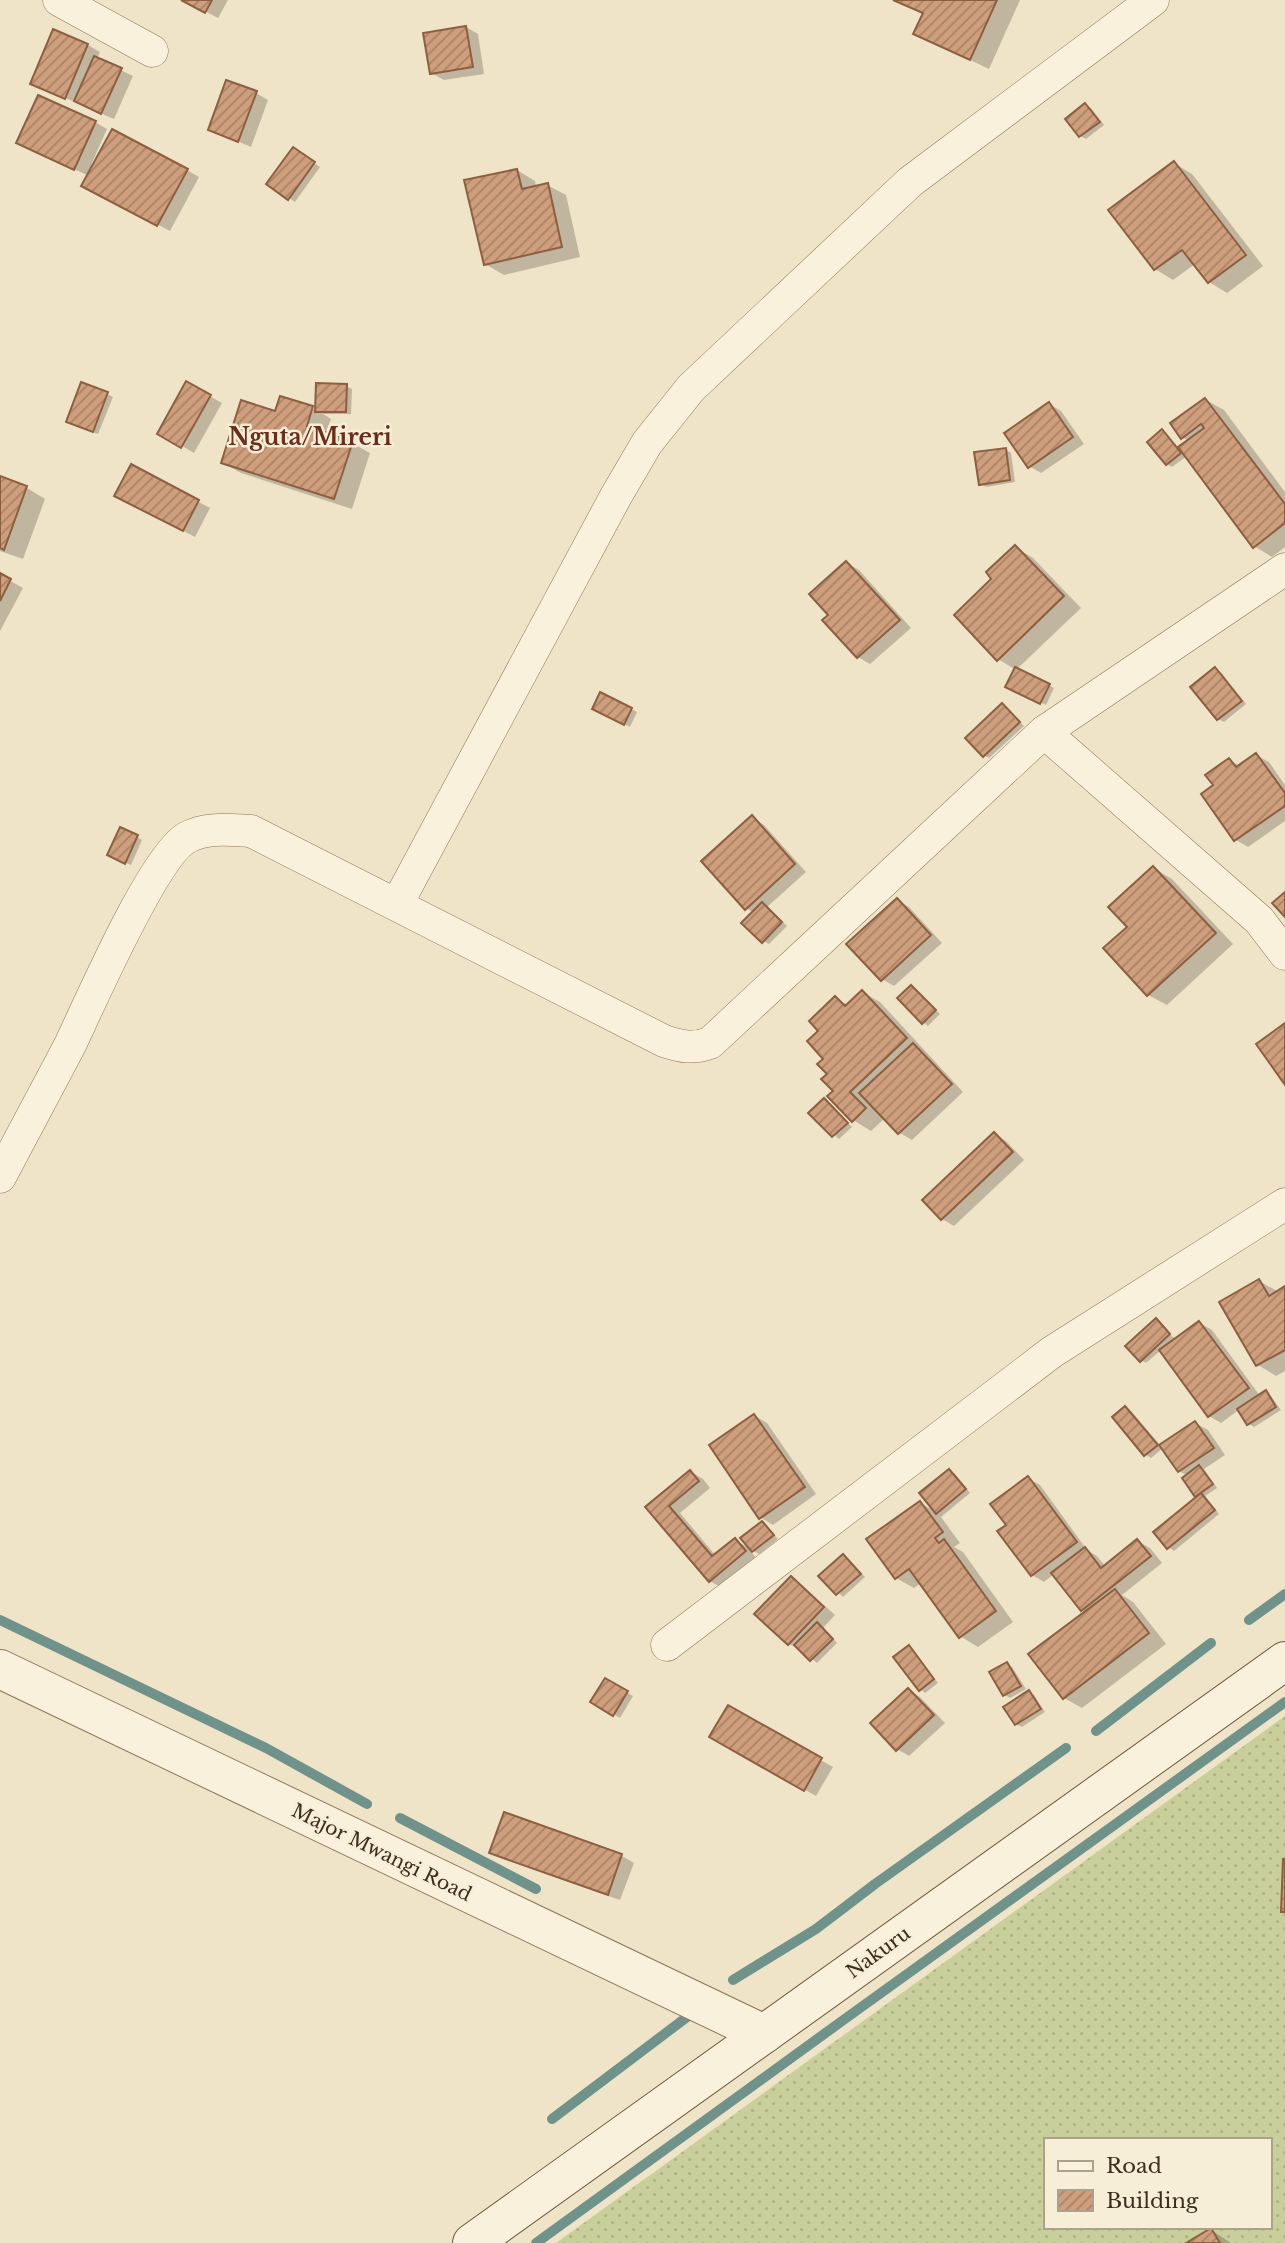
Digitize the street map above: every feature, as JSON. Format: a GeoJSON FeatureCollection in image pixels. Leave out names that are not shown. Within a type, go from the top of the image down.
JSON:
{"type":"FeatureCollection","features":[{"type":"Feature","properties":{"kind":"main road","name":"Nakuru"},"geometry":{"type":"LineString","coordinates":[[472,2243],[1285,1661]]}},
{"type":"Feature","properties":{"kind":"main road","name":"Major Mwangi Road"},"geometry":{"type":"LineString","coordinates":[[0,1670],[764,2034]]}},
{"type":"Feature","properties":{"kind":"street"},"geometry":{"type":"LineString","coordinates":[[59,0],[152,51]]}},
{"type":"Feature","properties":{"kind":"street"},"geometry":{"type":"LineString","coordinates":[[397,904],[616,496],[647,443],[691,388],[910,182],[1153,0]]}},
{"type":"Feature","properties":{"kind":"street"},"geometry":{"type":"LineString","coordinates":[[0,1177],[135,911],[162,864],[186,837],[211,830],[251,831],[664,1041],[697,1048],[710,1043],[1044,732],[1285,569]]}},
{"type":"Feature","properties":{"kind":"street"},"geometry":{"type":"LineString","coordinates":[[1044,732],[1259,920],[1285,954]]}},
{"type":"Feature","properties":{"kind":"street"},"geometry":{"type":"LineString","coordinates":[[667,1645],[1052,1352],[1285,1204]]}},
{"type":"Feature","properties":{"kind":"green space"},"geometry":{"type":"Polygon","coordinates":[[[1285,1716],[1285,2243],[556,2243],[1285,1716]]]}},
{"type":"Feature","properties":{"kind":"building"},"geometry":{"type":"Polygon","coordinates":[[[181,0],[212,0],[205,13],[181,0]]]}},
{"type":"Feature","properties":{"kind":"building"},"geometry":{"type":"Polygon","coordinates":[[[893,0],[997,0],[970,60],[913,34],[923,13],[893,0]]]}},
{"type":"Feature","properties":{"kind":"building"},"geometry":{"type":"Polygon","coordinates":[[[466,26],[473,67],[430,74],[423,33],[466,26]]]}},
{"type":"Feature","properties":{"kind":"building"},"geometry":{"type":"Polygon","coordinates":[[[53,29],[88,44],[65,99],[30,84],[53,29]]]}},
{"type":"Feature","properties":{"kind":"building"},"geometry":{"type":"Polygon","coordinates":[[[94,56],[122,68],[101,114],[74,101],[94,56]]]}},
{"type":"Feature","properties":{"kind":"building"},"geometry":{"type":"Polygon","coordinates":[[[226,80],[257,91],[238,142],[208,130],[226,80]]]}},
{"type":"Feature","properties":{"kind":"building"},"geometry":{"type":"Polygon","coordinates":[[[38,95],[96,121],[74,170],[16,143],[38,95]]]}},
{"type":"Feature","properties":{"kind":"building"},"geometry":{"type":"Polygon","coordinates":[[[1085,103],[1100,122],[1079,137],[1065,119],[1085,103]]]}},
{"type":"Feature","properties":{"kind":"building"},"geometry":{"type":"Polygon","coordinates":[[[112,129],[188,169],[157,226],[81,186],[112,129]]]}},
{"type":"Feature","properties":{"kind":"building"},"geometry":{"type":"Polygon","coordinates":[[[293,147],[315,162],[288,200],[266,184],[293,147]]]}},
{"type":"Feature","properties":{"kind":"building"},"geometry":{"type":"Polygon","coordinates":[[[1174,161],[1246,255],[1208,283],[1182,250],[1154,270],[1108,210],[1174,161]]]}},
{"type":"Feature","properties":{"kind":"building"},"geometry":{"type":"Polygon","coordinates":[[[517,169],[522,189],[548,183],[562,247],[484,265],[464,180],[517,169]]]}},
{"type":"Feature","properties":{"kind":"building"},"geometry":{"type":"Polygon","coordinates":[[[186,381],[211,395],[181,448],[157,434],[186,381]]]}},
{"type":"Feature","properties":{"kind":"building"},"geometry":{"type":"Polygon","coordinates":[[[81,382],[108,392],[93,432],[66,422],[81,382]]]}},
{"type":"Feature","properties":{"kind":"building"},"geometry":{"type":"Polygon","coordinates":[[[316,383],[347,384],[346,412],[315,412],[316,383]]]}},
{"type":"Feature","properties":{"kind":"building"},"geometry":{"type":"Polygon","coordinates":[[[280,396],[313,406],[307,426],[353,441],[334,499],[221,463],[241,400],[275,411],[280,396]]]}},
{"type":"Feature","properties":{"kind":"building"},"geometry":{"type":"Polygon","coordinates":[[[1205,398],[1285,504],[1285,523],[1253,548],[1178,447],[1204,428],[1201,424],[1181,439],[1170,423],[1205,398]]]}},
{"type":"Feature","properties":{"kind":"building"},"geometry":{"type":"Polygon","coordinates":[[[1049,402],[1073,437],[1028,468],[1004,433],[1049,402]]]}},
{"type":"Feature","properties":{"kind":"building"},"geometry":{"type":"Polygon","coordinates":[[[1162,429],[1181,453],[1166,465],[1147,442],[1162,429]]]}},
{"type":"Feature","properties":{"kind":"building"},"geometry":{"type":"Polygon","coordinates":[[[1006,448],[1010,480],[979,485],[974,452],[1006,448]]]}},
{"type":"Feature","properties":{"kind":"building"},"geometry":{"type":"Polygon","coordinates":[[[131,464],[199,500],[183,531],[114,496],[131,464]]]}},
{"type":"Feature","properties":{"kind":"building"},"geometry":{"type":"Polygon","coordinates":[[[0,476],[27,486],[4,550],[0,548],[0,476]]]}},
{"type":"Feature","properties":{"kind":"building"},"geometry":{"type":"Polygon","coordinates":[[[1015,545],[1064,596],[997,661],[954,615],[991,579],[986,572],[1015,545]]]}},
{"type":"Feature","properties":{"kind":"building"},"geometry":{"type":"Polygon","coordinates":[[[846,561],[900,620],[857,658],[822,620],[828,615],[809,594],[846,561]]]}},
{"type":"Feature","properties":{"kind":"building"},"geometry":{"type":"Polygon","coordinates":[[[0,573],[11,579],[0,601],[0,573]]]}},
{"type":"Feature","properties":{"kind":"building"},"geometry":{"type":"Polygon","coordinates":[[[1015,667],[1050,684],[1040,704],[1005,687],[1015,667]]]}},
{"type":"Feature","properties":{"kind":"building"},"geometry":{"type":"Polygon","coordinates":[[[1215,667],[1242,701],[1217,720],[1190,687],[1215,667]]]}},
{"type":"Feature","properties":{"kind":"building"},"geometry":{"type":"Polygon","coordinates":[[[600,692],[632,708],[624,725],[592,709],[600,692]]]}},
{"type":"Feature","properties":{"kind":"building"},"geometry":{"type":"Polygon","coordinates":[[[1002,703],[1020,722],[983,757],[965,738],[1002,703]]]}},
{"type":"Feature","properties":{"kind":"building"},"geometry":{"type":"Polygon","coordinates":[[[1256,753],[1285,793],[1285,806],[1234,841],[1201,794],[1213,785],[1205,775],[1229,758],[1236,767],[1256,753]]]}},
{"type":"Feature","properties":{"kind":"building"},"geometry":{"type":"Polygon","coordinates":[[[752,815],[795,864],[745,910],[701,861],[752,815]]]}},
{"type":"Feature","properties":{"kind":"building"},"geometry":{"type":"Polygon","coordinates":[[[120,827],[138,835],[125,864],[107,855],[120,827]]]}},
{"type":"Feature","properties":{"kind":"building"},"geometry":{"type":"Polygon","coordinates":[[[1153,866],[1216,933],[1147,996],[1103,948],[1127,927],[1108,907],[1153,866]]]}},
{"type":"Feature","properties":{"kind":"building"},"geometry":{"type":"Polygon","coordinates":[[[1285,892],[1285,917],[1272,903],[1285,892]]]}},
{"type":"Feature","properties":{"kind":"building"},"geometry":{"type":"Polygon","coordinates":[[[897,898],[931,935],[881,981],[846,944],[897,898]]]}},
{"type":"Feature","properties":{"kind":"building"},"geometry":{"type":"Polygon","coordinates":[[[762,902],[782,922],[762,943],[741,923],[762,902]]]}},
{"type":"Feature","properties":{"kind":"building"},"geometry":{"type":"Polygon","coordinates":[[[911,985],[936,1010],[922,1024],[897,998],[911,985]]]}},
{"type":"Feature","properties":{"kind":"building"},"geometry":{"type":"Polygon","coordinates":[[[862,990],[907,1038],[850,1092],[866,1108],[852,1122],[827,1096],[833,1091],[821,1079],[827,1074],[817,1064],[823,1059],[807,1041],[818,1031],[809,1021],[835,996],[845,1006],[862,990]]]}},
{"type":"Feature","properties":{"kind":"building"},"geometry":{"type":"Polygon","coordinates":[[[1285,1023],[1285,1085],[1256,1044],[1285,1023]]]}},
{"type":"Feature","properties":{"kind":"building"},"geometry":{"type":"Polygon","coordinates":[[[913,1043],[952,1084],[898,1134],[859,1093],[913,1043]]]}},
{"type":"Feature","properties":{"kind":"building"},"geometry":{"type":"Polygon","coordinates":[[[824,1098],[848,1123],[832,1137],[808,1113],[824,1098]]]}},
{"type":"Feature","properties":{"kind":"building"},"geometry":{"type":"Polygon","coordinates":[[[994,1132],[1013,1152],[941,1220],[922,1200],[994,1132]]]}},
{"type":"Feature","properties":{"kind":"building"},"geometry":{"type":"Polygon","coordinates":[[[1259,1279],[1269,1296],[1285,1286],[1285,1350],[1256,1366],[1219,1302],[1259,1279]]]}},
{"type":"Feature","properties":{"kind":"building"},"geometry":{"type":"Polygon","coordinates":[[[1156,1318],[1170,1334],[1140,1362],[1125,1346],[1156,1318]]]}},
{"type":"Feature","properties":{"kind":"building"},"geometry":{"type":"Polygon","coordinates":[[[1199,1321],[1249,1388],[1208,1417],[1159,1350],[1199,1321]]]}},
{"type":"Feature","properties":{"kind":"building"},"geometry":{"type":"Polygon","coordinates":[[[1266,1390],[1276,1407],[1247,1425],[1237,1409],[1266,1390]]]}},
{"type":"Feature","properties":{"kind":"building"},"geometry":{"type":"Polygon","coordinates":[[[1125,1406],[1158,1445],[1144,1456],[1112,1417],[1125,1406]]]}},
{"type":"Feature","properties":{"kind":"building"},"geometry":{"type":"Polygon","coordinates":[[[754,1414],[805,1487],[759,1519],[709,1445],[754,1414]]]}},
{"type":"Feature","properties":{"kind":"building"},"geometry":{"type":"Polygon","coordinates":[[[1195,1421],[1214,1448],[1178,1472],[1159,1445],[1195,1421]]]}},
{"type":"Feature","properties":{"kind":"building"},"geometry":{"type":"Polygon","coordinates":[[[1199,1465],[1213,1484],[1195,1497],[1182,1478],[1199,1465]]]}},
{"type":"Feature","properties":{"kind":"building"},"geometry":{"type":"Polygon","coordinates":[[[949,1469],[966,1489],[936,1514],[919,1493],[949,1469]]]}},
{"type":"Feature","properties":{"kind":"building"},"geometry":{"type":"Polygon","coordinates":[[[690,1470],[699,1481],[669,1506],[712,1556],[735,1538],[746,1551],[709,1582],[645,1507],[690,1470]]]}},
{"type":"Feature","properties":{"kind":"building"},"geometry":{"type":"Polygon","coordinates":[[[1028,1476],[1077,1542],[1031,1576],[997,1531],[1006,1525],[990,1504],[1028,1476]]]}},
{"type":"Feature","properties":{"kind":"building"},"geometry":{"type":"Polygon","coordinates":[[[1201,1493],[1215,1510],[1167,1549],[1153,1532],[1201,1493]]]}},
{"type":"Feature","properties":{"kind":"building"},"geometry":{"type":"Polygon","coordinates":[[[920,1501],[943,1532],[935,1538],[939,1543],[944,1539],[996,1611],[959,1638],[909,1569],[895,1579],[866,1539],[920,1501]]]}},
{"type":"Feature","properties":{"kind":"building"},"geometry":{"type":"Polygon","coordinates":[[[762,1521],[774,1535],[752,1552],[740,1538],[762,1521]]]}},
{"type":"Feature","properties":{"kind":"building"},"geometry":{"type":"Polygon","coordinates":[[[1137,1539],[1151,1556],[1081,1611],[1051,1573],[1085,1547],[1101,1568],[1137,1539]]]}},
{"type":"Feature","properties":{"kind":"building"},"geometry":{"type":"Polygon","coordinates":[[[843,1554],[861,1574],[836,1595],[818,1576],[843,1554]]]}},
{"type":"Feature","properties":{"kind":"building"},"geometry":{"type":"Polygon","coordinates":[[[791,1576],[824,1607],[788,1645],[754,1614],[791,1576]]]}},
{"type":"Feature","properties":{"kind":"building"},"geometry":{"type":"Polygon","coordinates":[[[1115,1589],[1149,1633],[1063,1699],[1028,1654],[1115,1589]]]}},
{"type":"Feature","properties":{"kind":"building"},"geometry":{"type":"Polygon","coordinates":[[[817,1622],[833,1639],[810,1661],[794,1645],[817,1622]]]}},
{"type":"Feature","properties":{"kind":"building"},"geometry":{"type":"Polygon","coordinates":[[[909,1645],[934,1679],[919,1691],[893,1657],[909,1645]]]}},
{"type":"Feature","properties":{"kind":"building"},"geometry":{"type":"Polygon","coordinates":[[[1007,1662],[1021,1686],[1003,1696],[989,1672],[1007,1662]]]}},
{"type":"Feature","properties":{"kind":"building"},"geometry":{"type":"Polygon","coordinates":[[[605,1678],[628,1691],[613,1716],[590,1702],[605,1678]]]}},
{"type":"Feature","properties":{"kind":"building"},"geometry":{"type":"Polygon","coordinates":[[[908,1688],[934,1715],[896,1751],[870,1723],[908,1688]]]}},
{"type":"Feature","properties":{"kind":"building"},"geometry":{"type":"Polygon","coordinates":[[[1029,1690],[1041,1709],[1015,1725],[1003,1707],[1029,1690]]]}},
{"type":"Feature","properties":{"kind":"building"},"geometry":{"type":"Polygon","coordinates":[[[728,1705],[822,1758],[804,1791],[709,1737],[728,1705]]]}},
{"type":"Feature","properties":{"kind":"building"},"geometry":{"type":"Polygon","coordinates":[[[504,1812],[622,1854],[608,1895],[489,1853],[504,1812]]]}},
{"type":"Feature","properties":{"kind":"building"},"geometry":{"type":"Polygon","coordinates":[[[1283,1859],[1285,1912],[1281,1912],[1283,1859]]]}},
{"type":"Feature","properties":{"kind":"building"},"geometry":{"type":"Polygon","coordinates":[[[1212,2229],[1220,2243],[1186,2243],[1212,2229]]]}},
{"type":"Feature","properties":{"kind":"waterway"},"geometry":{"type":"LineString","coordinates":[[1249,1620],[1285,1594]]}},
{"type":"Feature","properties":{"kind":"waterway"},"geometry":{"type":"LineString","coordinates":[[0,1620],[266,1748],[367,1804]]}},
{"type":"Feature","properties":{"kind":"waterway"},"geometry":{"type":"LineString","coordinates":[[1096,1731],[1211,1643]]}},
{"type":"Feature","properties":{"kind":"waterway"},"geometry":{"type":"LineString","coordinates":[[536,2243],[1285,1702]]}},
{"type":"Feature","properties":{"kind":"waterway"},"geometry":{"type":"LineString","coordinates":[[733,1980],[816,1929],[1066,1748]]}},
{"type":"Feature","properties":{"kind":"waterway"},"geometry":{"type":"LineString","coordinates":[[400,1818],[536,1889]]}},
{"type":"Feature","properties":{"kind":"waterway"},"geometry":{"type":"LineString","coordinates":[[552,2119],[687,2017]]}},
{"type":"Feature","properties":{"kind":"district","name":"Nguta/Mireri"},"geometry":{"type":"Point","coordinates":[310,437]}}]}
